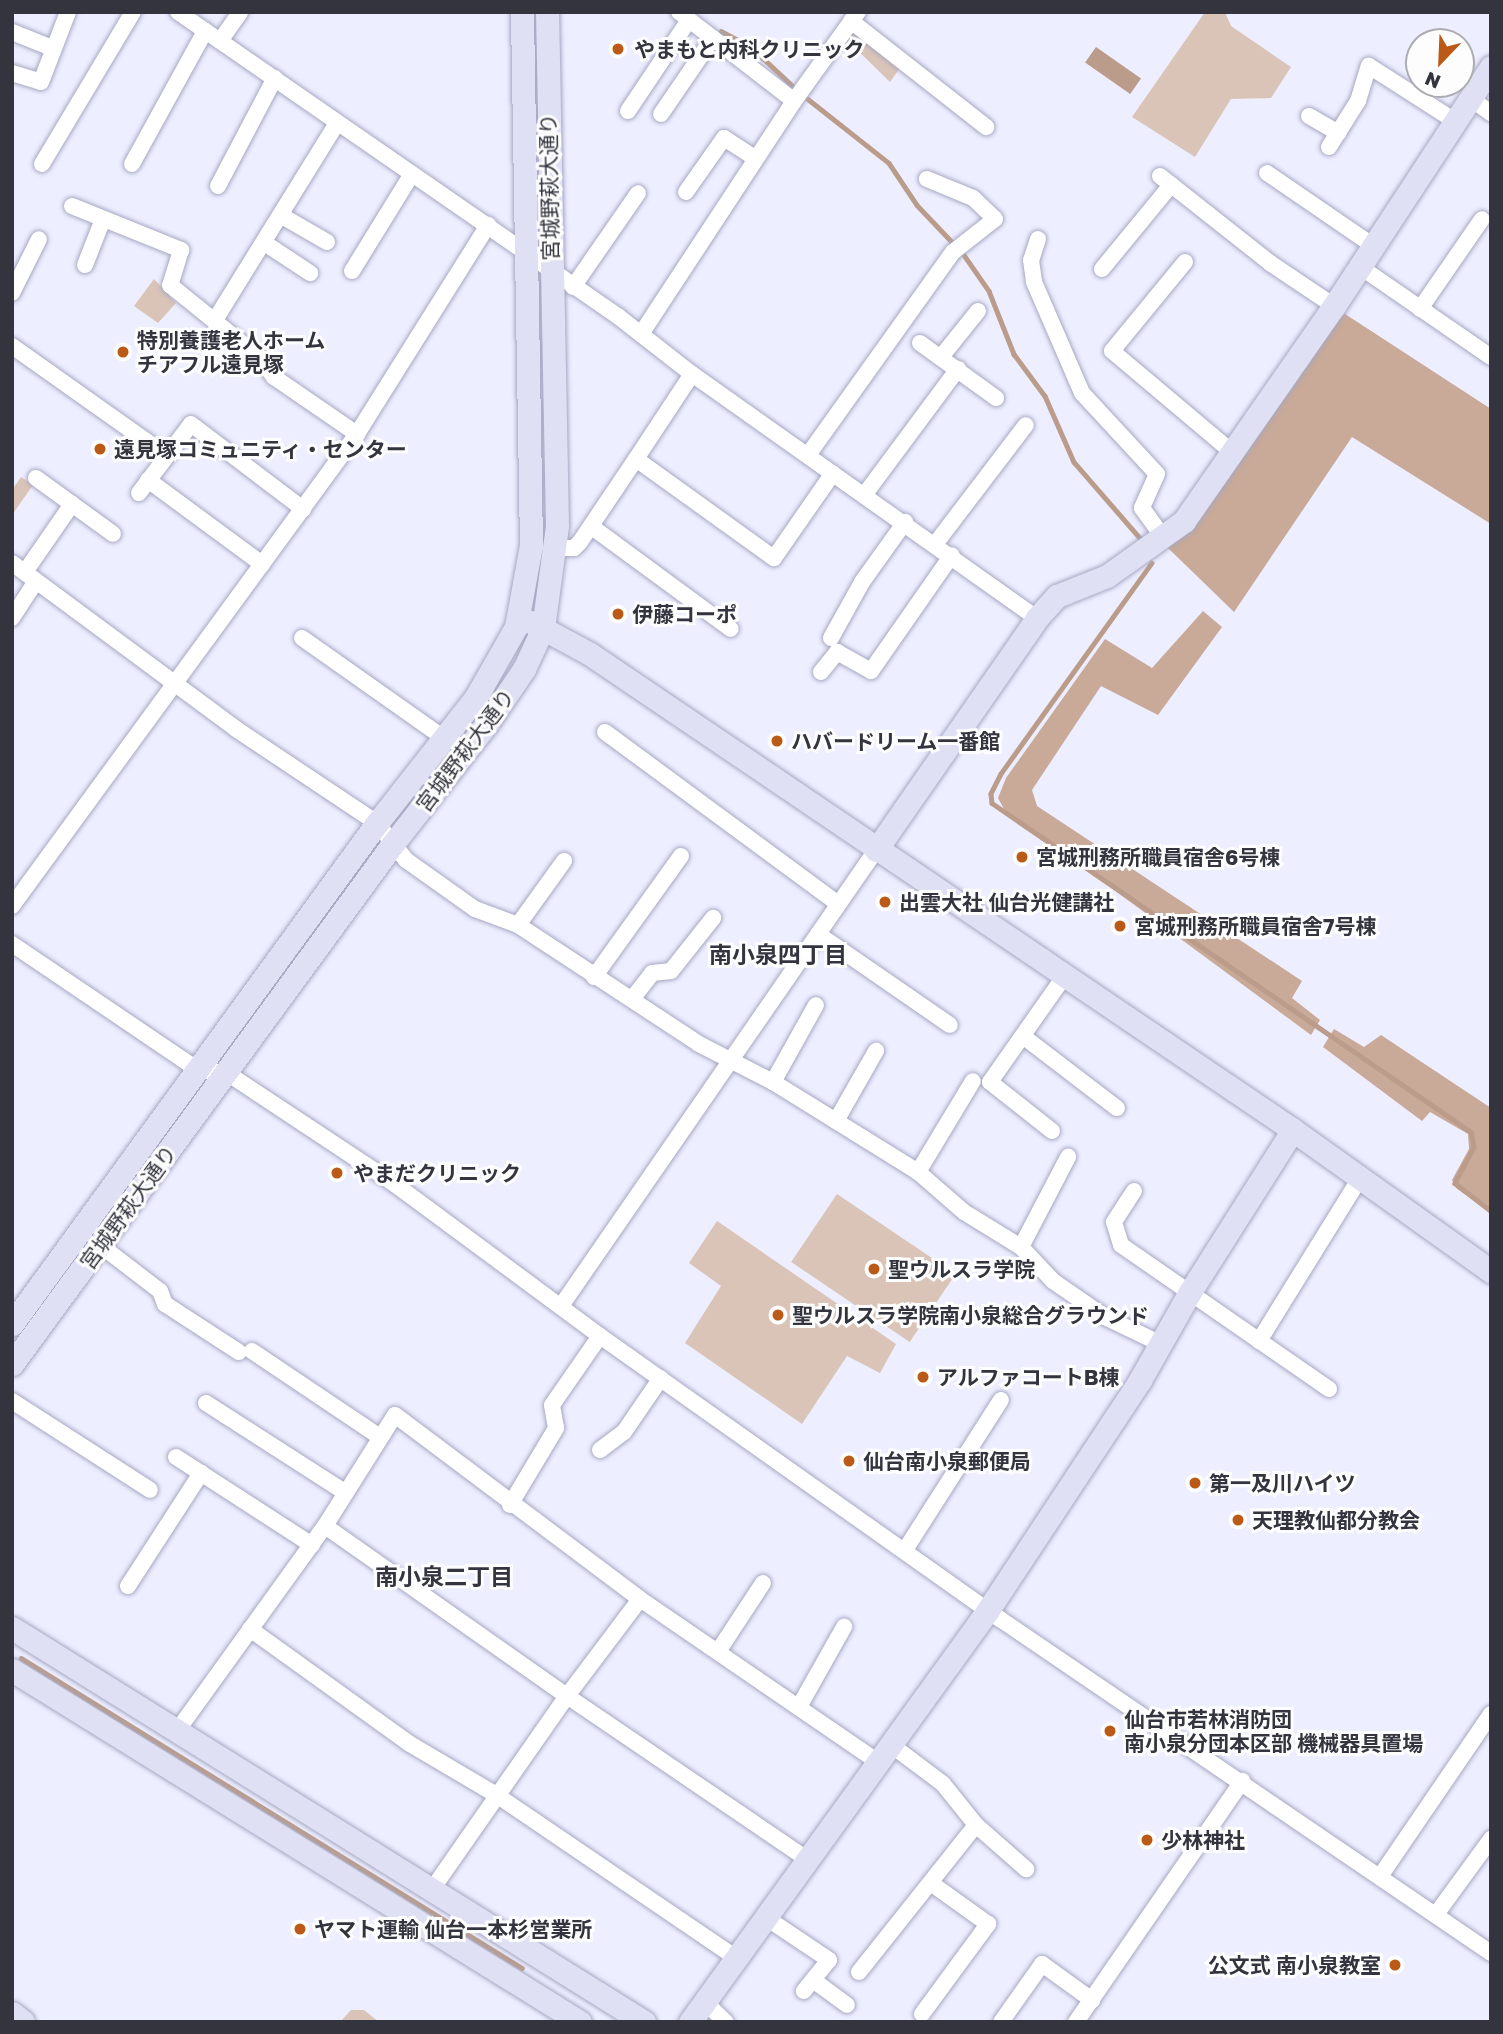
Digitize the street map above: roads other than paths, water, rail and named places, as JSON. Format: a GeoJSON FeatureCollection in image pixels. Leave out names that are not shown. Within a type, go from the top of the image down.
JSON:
{"type":"FeatureCollection","features":[{"type":"Feature","properties":{"kind":"street"},"geometry":{"type":"LineString","coordinates":[[14,78],[41,82],[68,12]]}},
{"type":"Feature","properties":{"kind":"street"},"geometry":{"type":"LineString","coordinates":[[42,164],[132,12]]}},
{"type":"Feature","properties":{"kind":"street"},"geometry":{"type":"LineString","coordinates":[[178,12],[488,225],[641,334],[692,374],[936,543],[1037,618]]}},
{"type":"Feature","properties":{"kind":"street"},"geometry":{"type":"LineString","coordinates":[[220,41],[240,12]]}},
{"type":"Feature","properties":{"kind":"street","name":"宮城野萩大通り"},"geometry":{"type":"LineString","coordinates":[[12,1324],[377,823],[444,738],[497,662],[519,615],[531,545],[522,12]]}},
{"type":"Feature","properties":{"kind":"street","name":"宮城野萩大通り"},"geometry":{"type":"LineString","coordinates":[[12,1364],[392,845],[503,701],[542,628],[557,548],[547,12]]}},
{"type":"Feature","properties":{"kind":"street"},"geometry":{"type":"LineString","coordinates":[[628,110],[682,14],[793,101]]}},
{"type":"Feature","properties":{"kind":"street"},"geometry":{"type":"LineString","coordinates":[[641,334],[793,101],[854,17],[986,127]]}},
{"type":"Feature","properties":{"kind":"street"},"geometry":{"type":"LineString","coordinates":[[132,164],[205,31]]}},
{"type":"Feature","properties":{"kind":"street"},"geometry":{"type":"LineString","coordinates":[[12,32],[52,48]]}},
{"type":"Feature","properties":{"kind":"street"},"geometry":{"type":"LineString","coordinates":[[661,114],[713,38]]}},
{"type":"Feature","properties":{"kind":"street"},"geometry":{"type":"LineString","coordinates":[[1309,116],[1333,140],[1358,101],[1369,66],[1455,121]]}},
{"type":"Feature","properties":{"kind":"street"},"geometry":{"type":"LineString","coordinates":[[1475,91],[1491,67]]}},
{"type":"Feature","properties":{"kind":"street"},"geometry":{"type":"LineString","coordinates":[[218,186],[275,78]]}},
{"type":"Feature","properties":{"kind":"street"},"geometry":{"type":"LineString","coordinates":[[561,1306],[837,903],[1037,618],[1057,596],[1107,576],[1185,521],[1334,306],[1470,98],[1491,113]]}},
{"type":"Feature","properties":{"kind":"street"},"geometry":{"type":"LineString","coordinates":[[215,320],[266,244],[337,123]]}},
{"type":"Feature","properties":{"kind":"street"},"geometry":{"type":"LineString","coordinates":[[685,192],[724,138],[755,158]]}},
{"type":"Feature","properties":{"kind":"street"},"geometry":{"type":"LineString","coordinates":[[1267,173],[1372,245]]}},
{"type":"Feature","properties":{"kind":"street"},"geometry":{"type":"LineString","coordinates":[[352,271],[412,174]]}},
{"type":"Feature","properties":{"kind":"street"},"geometry":{"type":"LineString","coordinates":[[808,455],[953,252],[995,219],[973,198],[927,179]]}},
{"type":"Feature","properties":{"kind":"street"},"geometry":{"type":"LineString","coordinates":[[1102,269],[1166,180],[1334,306]]}},
{"type":"Feature","properties":{"kind":"street"},"geometry":{"type":"LineString","coordinates":[[573,287],[638,193]]}},
{"type":"Feature","properties":{"kind":"street"},"geometry":{"type":"LineString","coordinates":[[72,206],[181,250],[170,285],[260,358],[274,377],[357,434]]}},
{"type":"Feature","properties":{"kind":"street"},"geometry":{"type":"LineString","coordinates":[[282,216],[327,242]]}},
{"type":"Feature","properties":{"kind":"street"},"geometry":{"type":"LineString","coordinates":[[85,265],[103,219]]}},
{"type":"Feature","properties":{"kind":"street"},"geometry":{"type":"LineString","coordinates":[[1420,309],[1482,219]]}},
{"type":"Feature","properties":{"kind":"street"},"geometry":{"type":"LineString","coordinates":[[12,906],[122,751],[178,683],[357,434],[488,225]]}},
{"type":"Feature","properties":{"kind":"street"},"geometry":{"type":"LineString","coordinates":[[12,293],[40,239]]}},
{"type":"Feature","properties":{"kind":"street"},"geometry":{"type":"LineString","coordinates":[[1038,239],[1031,260],[1039,294],[1082,393],[1157,474],[1142,508],[1164,538]]}},
{"type":"Feature","properties":{"kind":"street"},"geometry":{"type":"LineString","coordinates":[[266,244],[310,273]]}},
{"type":"Feature","properties":{"kind":"street"},"geometry":{"type":"LineString","coordinates":[[1185,262],[1112,351],[1233,452]]}},
{"type":"Feature","properties":{"kind":"street"},"geometry":{"type":"LineString","coordinates":[[1359,267],[1491,356]]}},
{"type":"Feature","properties":{"kind":"street"},"geometry":{"type":"LineString","coordinates":[[942,357],[978,311]]}},
{"type":"Feature","properties":{"kind":"street"},"geometry":{"type":"LineString","coordinates":[[920,343],[996,397]]}},
{"type":"Feature","properties":{"kind":"street"},"geometry":{"type":"LineString","coordinates":[[12,346],[166,455]]}},
{"type":"Feature","properties":{"kind":"street"},"geometry":{"type":"LineString","coordinates":[[865,494],[958,369]]}},
{"type":"Feature","properties":{"kind":"street"},"geometry":{"type":"LineString","coordinates":[[557,548],[574,548],[592,527],[692,374]]}},
{"type":"Feature","properties":{"kind":"street"},"geometry":{"type":"LineString","coordinates":[[262,564],[144,487],[166,455],[191,424],[303,509]]}},
{"type":"Feature","properties":{"kind":"street"},"geometry":{"type":"LineString","coordinates":[[936,543],[1026,425]]}},
{"type":"Feature","properties":{"kind":"street"},"geometry":{"type":"LineString","coordinates":[[636,459],[774,558],[833,473]]}},
{"type":"Feature","properties":{"kind":"street"},"geometry":{"type":"LineString","coordinates":[[36,478],[113,534]]}},
{"type":"Feature","properties":{"kind":"street"},"geometry":{"type":"LineString","coordinates":[[12,618],[24,572],[72,504]]}},
{"type":"Feature","properties":{"kind":"street"},"geometry":{"type":"LineString","coordinates":[[831,638],[862,582],[905,522]]}},
{"type":"Feature","properties":{"kind":"street"},"geometry":{"type":"LineString","coordinates":[[592,527],[732,629]]}},
{"type":"Feature","properties":{"kind":"street"},"geometry":{"type":"LineString","coordinates":[[821,672],[837,652],[871,671],[952,555]]}},
{"type":"Feature","properties":{"kind":"street"},"geometry":{"type":"LineString","coordinates":[[24,572],[178,683],[236,729],[377,823],[392,845],[475,909],[518,925],[594,977],[730,1062],[773,1082],[918,1172],[964,1212],[1021,1247],[1053,1282],[1105,1317],[1159,1343]]}},
{"type":"Feature","properties":{"kind":"street"},"geometry":{"type":"LineString","coordinates":[[519,615],[590,654],[1063,978],[1293,1130],[1359,1180],[1491,1271]]}},
{"type":"Feature","properties":{"kind":"street"},"geometry":{"type":"LineString","coordinates":[[302,638],[444,738]]}},
{"type":"Feature","properties":{"kind":"street"},"geometry":{"type":"LineString","coordinates":[[606,732],[837,903]]}},
{"type":"Feature","properties":{"kind":"street"},"geometry":{"type":"LineString","coordinates":[[594,977],[681,856]]}},
{"type":"Feature","properties":{"kind":"street"},"geometry":{"type":"LineString","coordinates":[[518,925],[564,861]]}},
{"type":"Feature","properties":{"kind":"street"},"geometry":{"type":"LineString","coordinates":[[632,999],[652,973],[671,971],[713,918]]}},
{"type":"Feature","properties":{"kind":"street"},"geometry":{"type":"LineString","coordinates":[[818,933],[950,1025]]}},
{"type":"Feature","properties":{"kind":"street"},"geometry":{"type":"LineString","coordinates":[[12,944],[198,1070],[227,1073],[396,1185],[600,1336],[988,1610],[1437,1913],[1491,1953]]}},
{"type":"Feature","properties":{"kind":"street"},"geometry":{"type":"LineString","coordinates":[[1052,1131],[990,1082],[1063,978]]}},
{"type":"Feature","properties":{"kind":"street"},"geometry":{"type":"LineString","coordinates":[[773,1082],[816,1005]]}},
{"type":"Feature","properties":{"kind":"street"},"geometry":{"type":"LineString","coordinates":[[1024,1037],[1117,1108]]}},
{"type":"Feature","properties":{"kind":"street"},"geometry":{"type":"LineString","coordinates":[[836,1121],[876,1051]]}},
{"type":"Feature","properties":{"kind":"street"},"geometry":{"type":"LineString","coordinates":[[918,1172],[973,1081]]}},
{"type":"Feature","properties":{"kind":"street"},"geometry":{"type":"LineString","coordinates":[[690,2022],[988,1610],[1140,1380],[1190,1292],[1293,1130]]}},
{"type":"Feature","properties":{"kind":"street"},"geometry":{"type":"LineString","coordinates":[[1021,1247],[1068,1157]]}},
{"type":"Feature","properties":{"kind":"street"},"geometry":{"type":"LineString","coordinates":[[1259,1341],[1359,1180]]}},
{"type":"Feature","properties":{"kind":"street"},"geometry":{"type":"LineString","coordinates":[[1134,1191],[1114,1222],[1121,1245],[1329,1389]]}},
{"type":"Feature","properties":{"kind":"street"},"geometry":{"type":"LineString","coordinates":[[100,1245],[160,1292],[165,1304],[380,1437]]}},
{"type":"Feature","properties":{"kind":"street"},"geometry":{"type":"LineString","coordinates":[[510,1505],[556,1427],[551,1405],[600,1336]]}},
{"type":"Feature","properties":{"kind":"street"},"geometry":{"type":"LineString","coordinates":[[600,1450],[624,1432],[661,1378]]}},
{"type":"Feature","properties":{"kind":"street"},"geometry":{"type":"LineString","coordinates":[[905,1550],[1001,1400]]}},
{"type":"Feature","properties":{"kind":"street"},"geometry":{"type":"LineString","coordinates":[[12,1401],[150,1490]]}},
{"type":"Feature","properties":{"kind":"street"},"geometry":{"type":"LineString","coordinates":[[206,1403],[346,1493]]}},
{"type":"Feature","properties":{"kind":"street"},"geometry":{"type":"LineString","coordinates":[[177,1731],[312,1545],[395,1415],[510,1505],[640,1599],[800,1705],[943,1784],[976,1825],[1026,1869]]}},
{"type":"Feature","properties":{"kind":"street"},"geometry":{"type":"LineString","coordinates":[[176,1457],[312,1545]]}},
{"type":"Feature","properties":{"kind":"street"},"geometry":{"type":"LineString","coordinates":[[128,1586],[201,1474]]}},
{"type":"Feature","properties":{"kind":"street"},"geometry":{"type":"LineString","coordinates":[[325,1526],[567,1696],[807,1859]]}},
{"type":"Feature","properties":{"kind":"street"},"geometry":{"type":"LineString","coordinates":[[719,1650],[763,1583]]}},
{"type":"Feature","properties":{"kind":"street"},"geometry":{"type":"LineString","coordinates":[[433,1888],[495,1794],[640,1599]]}},
{"type":"Feature","properties":{"kind":"street"},"geometry":{"type":"LineString","coordinates":[[800,1705],[844,1627]]}},
{"type":"Feature","properties":{"kind":"street"},"geometry":{"type":"LineString","coordinates":[[12,1628],[644,2022]]}},
{"type":"Feature","properties":{"kind":"street"},"geometry":{"type":"LineString","coordinates":[[250,1629],[410,1744],[495,1794],[736,1958]]}},
{"type":"Feature","properties":{"kind":"street"},"geometry":{"type":"LineString","coordinates":[[12,1670],[580,2022]]}},
{"type":"Feature","properties":{"kind":"street"},"geometry":{"type":"LineString","coordinates":[[1381,1875],[1491,1714]]}},
{"type":"Feature","properties":{"kind":"street"},"geometry":{"type":"LineString","coordinates":[[1076,2022],[1242,1781]]}},
{"type":"Feature","properties":{"kind":"street"},"geometry":{"type":"LineString","coordinates":[[859,1972],[976,1825]]}},
{"type":"Feature","properties":{"kind":"street"},"geometry":{"type":"LineString","coordinates":[[1437,1913],[1491,1839]]}},
{"type":"Feature","properties":{"kind":"street"},"geometry":{"type":"LineString","coordinates":[[922,2014],[988,1924],[932,1883]]}},
{"type":"Feature","properties":{"kind":"street"},"geometry":{"type":"LineString","coordinates":[[765,1917],[829,1960],[809,1986],[847,2005]]}},
{"type":"Feature","properties":{"kind":"street"},"geometry":{"type":"LineString","coordinates":[[1001,2022],[1042,1964],[1092,2000]]}},
{"type":"Feature","properties":{"kind":"street"},"geometry":{"type":"LineString","coordinates":[[705,2002],[726,2022]]}},
{"type":"Feature","properties":{"kind":"street"},"geometry":{"type":"LineString","coordinates":[[12,2013],[23,2022]]}},
{"type":"Feature","properties":{"kind":"waterway"},"geometry":{"type":"LineString","coordinates":[[721,31],[751,47],[796,89]]}},
{"type":"Feature","properties":{"kind":"waterway"},"geometry":{"type":"LineString","coordinates":[[808,99],[889,163],[917,205],[953,243]]}},
{"type":"Feature","properties":{"kind":"waterway"},"geometry":{"type":"LineString","coordinates":[[964,255],[989,291],[1014,354],[1045,396],[1074,462],[1141,539]]}},
{"type":"Feature","properties":{"kind":"waterway"},"geometry":{"type":"LineString","coordinates":[[1152,563],[1001,774],[991,794],[992,803],[1471,1132],[1474,1147],[1455,1183],[1491,1211]]}},
{"type":"Feature","properties":{"kind":"waterway"},"geometry":{"type":"LineString","coordinates":[[21,1658],[522,1968]]}},
{"type":"Feature","properties":{"kind":"place","name":"やまもと内科クリニック"},"geometry":{"type":"Point","coordinates":[618,49]}},
{"type":"Feature","properties":{"kind":"place","name":"特別養護老人ホーム チアフル遠見塚"},"geometry":{"type":"Point","coordinates":[123,352]}},
{"type":"Feature","properties":{"kind":"place","name":"遠見塚コミュニティ・センター"},"geometry":{"type":"Point","coordinates":[100,449]}},
{"type":"Feature","properties":{"kind":"place","name":"伊藤コーポ"},"geometry":{"type":"Point","coordinates":[618,614]}},
{"type":"Feature","properties":{"kind":"place","name":"ハバードリーム一番館"},"geometry":{"type":"Point","coordinates":[777,741]}},
{"type":"Feature","properties":{"kind":"place","name":"宮城刑務所職員宿舎6号棟"},"geometry":{"type":"Point","coordinates":[1022,857]}},
{"type":"Feature","properties":{"kind":"place","name":"出雲大社 仙台光健講社"},"geometry":{"type":"Point","coordinates":[885,902]}},
{"type":"Feature","properties":{"kind":"place","name":"宮城刑務所職員宿舎7号棟"},"geometry":{"type":"Point","coordinates":[1120,926]}},
{"type":"Feature","properties":{"kind":"place","name":"やまだクリニック"},"geometry":{"type":"Point","coordinates":[337,1173]}},
{"type":"Feature","properties":{"kind":"place","name":"聖ウルスラ学院"},"geometry":{"type":"Point","coordinates":[874,1269]}},
{"type":"Feature","properties":{"kind":"place","name":"聖ウルスラ学院南小泉総合グラウンド"},"geometry":{"type":"Point","coordinates":[778,1315]}},
{"type":"Feature","properties":{"kind":"place","name":"アルファコートB棟"},"geometry":{"type":"Point","coordinates":[923,1377]}},
{"type":"Feature","properties":{"kind":"place","name":"仙台南小泉郵便局"},"geometry":{"type":"Point","coordinates":[849,1461]}},
{"type":"Feature","properties":{"kind":"place","name":"第一及川ハイツ"},"geometry":{"type":"Point","coordinates":[1195,1483]}},
{"type":"Feature","properties":{"kind":"place","name":"天理教仙都分教会"},"geometry":{"type":"Point","coordinates":[1238,1520]}},
{"type":"Feature","properties":{"kind":"place","name":"仙台市若林消防団 南小泉分団本区部 機械器具置場"},"geometry":{"type":"Point","coordinates":[1110,1731]}},
{"type":"Feature","properties":{"kind":"place","name":"少林神社"},"geometry":{"type":"Point","coordinates":[1147,1840]}},
{"type":"Feature","properties":{"kind":"place","name":"ヤマト運輸 仙台一本杉営業所"},"geometry":{"type":"Point","coordinates":[300,1929]}},
{"type":"Feature","properties":{"kind":"place","name":"公文式 南小泉教室"},"geometry":{"type":"Point","coordinates":[1395,1965]}},
{"type":"Feature","properties":{"kind":"district","name":"南小泉四丁目"},"geometry":{"type":"Point","coordinates":[778,954]}},
{"type":"Feature","properties":{"kind":"district","name":"南小泉二丁目"},"geometry":{"type":"Point","coordinates":[444,1576]}}]}
